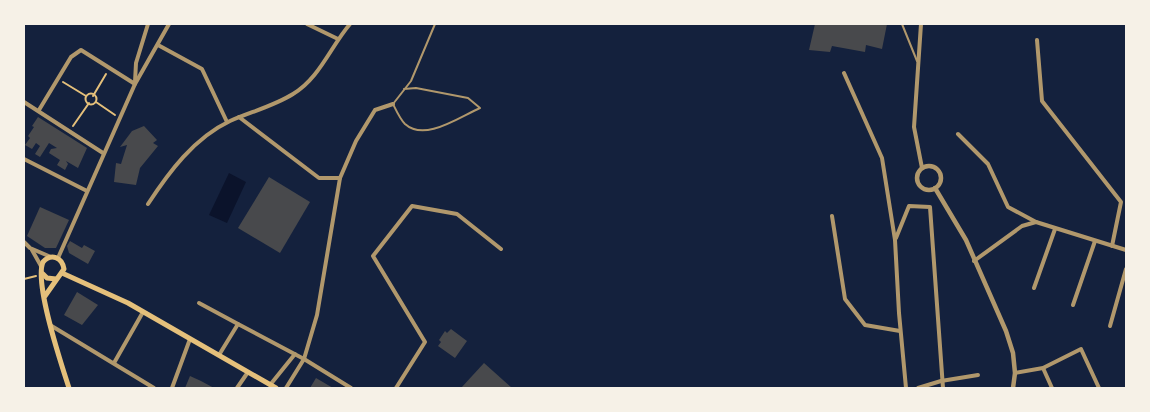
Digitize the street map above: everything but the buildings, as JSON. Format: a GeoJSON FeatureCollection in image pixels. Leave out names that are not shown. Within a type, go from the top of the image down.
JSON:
{"type":"FeatureCollection","features":[{"type":"Feature","properties":{"kind":"main road"},"geometry":{"type":"LineString","coordinates":[[45,296],[56,278],[62,273],[63,265],[58,258],[51,256],[44,260],[41,266],[45,296],[50,325],[69,388]]}},
{"type":"Feature","properties":{"kind":"main road"},"geometry":{"type":"LineString","coordinates":[[62,273],[143,312],[276,388]]}},
{"type":"Feature","properties":{"kind":"main road"},"geometry":{"type":"LineString","coordinates":[[43,274],[47,278],[56,278]]}},
{"type":"Feature","properties":{"kind":"street"},"geometry":{"type":"LineString","coordinates":[[135,84],[136,63],[148,24]]}},
{"type":"Feature","properties":{"kind":"street"},"geometry":{"type":"LineString","coordinates":[[58,258],[135,84],[169,24]]}},
{"type":"Feature","properties":{"kind":"street"},"geometry":{"type":"LineString","coordinates":[[307,24],[338,39]]}},
{"type":"Feature","properties":{"kind":"street"},"geometry":{"type":"LineString","coordinates":[[148,204],[170,170],[206,136],[227,122],[294,94],[321,67],[338,39],[350,24]]}},
{"type":"Feature","properties":{"kind":"street"},"geometry":{"type":"LineString","coordinates":[[921,24],[914,127],[922,168]]}},
{"type":"Feature","properties":{"kind":"street"},"geometry":{"type":"LineString","coordinates":[[1037,40],[1042,102],[1122,202],[1112,246]]}},
{"type":"Feature","properties":{"kind":"street"},"geometry":{"type":"LineString","coordinates":[[158,45],[202,69],[227,122]]}},
{"type":"Feature","properties":{"kind":"street"},"geometry":{"type":"LineString","coordinates":[[39,110],[71,57],[81,50],[135,84]]}},
{"type":"Feature","properties":{"kind":"street"},"geometry":{"type":"LineString","coordinates":[[844,73],[882,158],[895,240],[900,330],[906,388]]}},
{"type":"Feature","properties":{"kind":"street"},"geometry":{"type":"LineString","coordinates":[[24,102],[103,153]]}},
{"type":"Feature","properties":{"kind":"street"},"geometry":{"type":"LineString","coordinates":[[286,388],[304,359],[317,315],[340,178],[356,141],[375,110],[393,104]]}},
{"type":"Feature","properties":{"kind":"street"},"geometry":{"type":"LineString","coordinates":[[239,117],[319,178],[340,178]]}},
{"type":"Feature","properties":{"kind":"street"},"geometry":{"type":"LineString","coordinates":[[958,134],[988,164],[1008,207],[1036,222],[1126,250]]}},
{"type":"Feature","properties":{"kind":"street"},"geometry":{"type":"LineString","coordinates":[[24,159],[87,191]]}},
{"type":"Feature","properties":{"kind":"street"},"geometry":{"type":"LineString","coordinates":[[929,166],[936,168],[940,174],[940,182],[936,188],[928,190],[921,188],[917,181],[917,174],[922,168],[929,166]]}},
{"type":"Feature","properties":{"kind":"street"},"geometry":{"type":"LineString","coordinates":[[936,188],[966,240],[1006,332],[1013,353],[1015,373],[1013,388]]}},
{"type":"Feature","properties":{"kind":"street"},"geometry":{"type":"LineString","coordinates":[[396,388],[425,342],[373,256],[412,206],[457,214],[501,249]]}},
{"type":"Feature","properties":{"kind":"street"},"geometry":{"type":"LineString","coordinates":[[895,240],[909,206],[930,207],[943,388]]}},
{"type":"Feature","properties":{"kind":"street"},"geometry":{"type":"LineString","coordinates":[[832,216],[845,299],[866,326],[900,330]]}},
{"type":"Feature","properties":{"kind":"street"},"geometry":{"type":"LineString","coordinates":[[974,261],[1022,226],[1036,222]]}},
{"type":"Feature","properties":{"kind":"street"},"geometry":{"type":"LineString","coordinates":[[1034,288],[1055,228]]}},
{"type":"Feature","properties":{"kind":"street"},"geometry":{"type":"LineString","coordinates":[[1073,306],[1094,241]]}},
{"type":"Feature","properties":{"kind":"street"},"geometry":{"type":"LineString","coordinates":[[24,242],[41,266]]}},
{"type":"Feature","properties":{"kind":"street"},"geometry":{"type":"LineString","coordinates":[[30,248],[51,256]]}},
{"type":"Feature","properties":{"kind":"street"},"geometry":{"type":"LineString","coordinates":[[1110,326],[1126,269]]}},
{"type":"Feature","properties":{"kind":"street"},"geometry":{"type":"LineString","coordinates":[[199,303],[304,359],[351,388]]}},
{"type":"Feature","properties":{"kind":"street"},"geometry":{"type":"LineString","coordinates":[[114,362],[143,312]]}},
{"type":"Feature","properties":{"kind":"street"},"geometry":{"type":"LineString","coordinates":[[219,355],[238,324]]}},
{"type":"Feature","properties":{"kind":"street"},"geometry":{"type":"LineString","coordinates":[[50,325],[114,362],[154,388]]}},
{"type":"Feature","properties":{"kind":"street"},"geometry":{"type":"LineString","coordinates":[[172,388],[190,338]]}},
{"type":"Feature","properties":{"kind":"street"},"geometry":{"type":"LineString","coordinates":[[1015,373],[1043,368],[1081,349],[1099,388]]}},
{"type":"Feature","properties":{"kind":"street"},"geometry":{"type":"LineString","coordinates":[[270,385],[294,354]]}},
{"type":"Feature","properties":{"kind":"street"},"geometry":{"type":"LineString","coordinates":[[1043,368],[1052,388]]}},
{"type":"Feature","properties":{"kind":"street"},"geometry":{"type":"LineString","coordinates":[[237,388],[248,372]]}},
{"type":"Feature","properties":{"kind":"street"},"geometry":{"type":"LineString","coordinates":[[918,388],[941,381],[978,375]]}},
{"type":"Feature","properties":{"kind":"lane"},"geometry":{"type":"LineString","coordinates":[[404,90],[416,88],[468,98],[480,108],[427,131],[413,130],[403,123],[393,104],[410,82],[435,24]]}},
{"type":"Feature","properties":{"kind":"lane"},"geometry":{"type":"LineString","coordinates":[[902,24],[918,63]]}},
{"type":"Feature","properties":{"kind":"path"},"geometry":{"type":"LineString","coordinates":[[93,96],[109,67]]}},
{"type":"Feature","properties":{"kind":"path"},"geometry":{"type":"LineString","coordinates":[[57,78],[86,96],[91,94],[93,96]]}},
{"type":"Feature","properties":{"kind":"path"},"geometry":{"type":"LineString","coordinates":[[86,96],[88,103]]}},
{"type":"Feature","properties":{"kind":"path"},"geometry":{"type":"LineString","coordinates":[[93,96],[96,102],[120,118]]}},
{"type":"Feature","properties":{"kind":"path"},"geometry":{"type":"LineString","coordinates":[[88,103],[90,105],[96,102]]}},
{"type":"Feature","properties":{"kind":"path"},"geometry":{"type":"LineString","coordinates":[[70,131],[88,103]]}},
{"type":"Feature","properties":{"kind":"path"},"geometry":{"type":"LineString","coordinates":[[24,279],[43,274]]}},
{"type":"Feature","properties":{"kind":"water"},"geometry":{"type":"Polygon","coordinates":[[[229,173],[246,182],[227,223],[209,215],[229,173]]]}}]}
